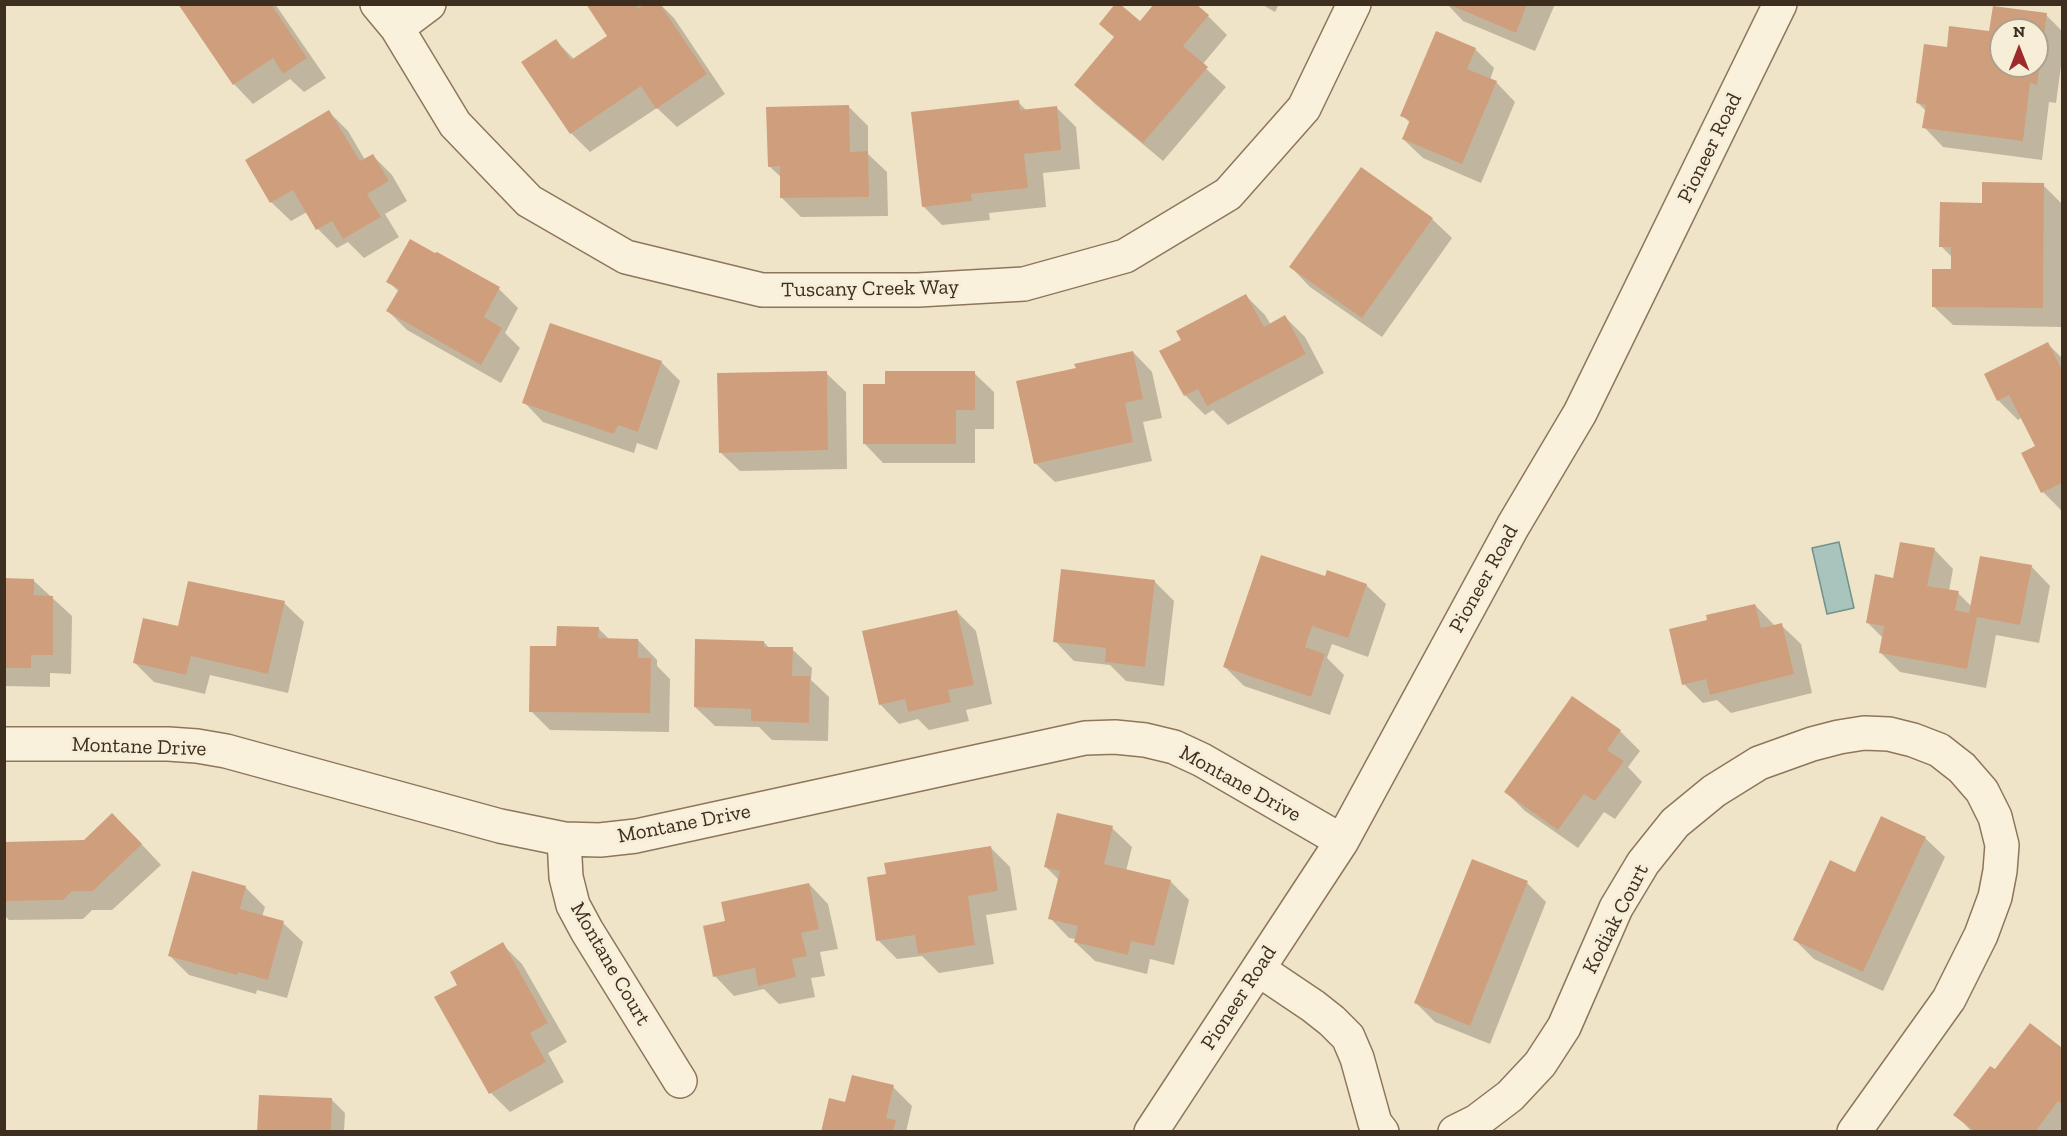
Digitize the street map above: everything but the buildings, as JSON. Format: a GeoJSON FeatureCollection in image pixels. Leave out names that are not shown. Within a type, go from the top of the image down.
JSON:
{"type":"FeatureCollection","features":[{"type":"Feature","properties":{"kind":"street"},"geometry":{"type":"LineString","coordinates":[[387,16],[429,4]]}},
{"type":"Feature","properties":{"kind":"street","name":"Tuscany Creek Way"},"geometry":{"type":"LineString","coordinates":[[387,16],[455,124],[529,201],[626,258],[762,290],[918,290],[1024,284],[1125,256],[1228,194],[1304,108],[1354,4]]}},
{"type":"Feature","properties":{"kind":"street","name":"Pioneer Road"},"geometry":{"type":"LineString","coordinates":[[1151,1131],[1342,841],[1512,526],[1580,413],[1780,4]]}},
{"type":"Feature","properties":{"kind":"street","name":"Kodiak Court"},"geometry":{"type":"LineString","coordinates":[[1455,1131],[1477,1121],[1510,1096],[1540,1064],[1564,1027],[1616,908],[1643,863],[1675,823],[1714,791],[1759,763],[1839,737],[1864,733],[1889,734],[1914,740],[1939,750],[1962,768],[1982,791],[1995,817],[2002,845],[2000,871],[1995,897],[1981,935],[1949,999],[1854,1131]]}},
{"type":"Feature","properties":{"kind":"street","name":"Montane Drive"},"geometry":{"type":"LineString","coordinates":[[4,744],[197,746],[226,751],[500,826],[564,839],[600,840],[636,836],[1085,738],[1115,737],[1145,740],[1174,747],[1193,755],[1342,841]]}},
{"type":"Feature","properties":{"kind":"street","name":"Montane Court"},"geometry":{"type":"LineString","coordinates":[[564,839],[566,877],[573,905],[680,1081]]}},
{"type":"Feature","properties":{"kind":"street"},"geometry":{"type":"LineString","coordinates":[[1258,969],[1320,1011],[1348,1037],[1357,1058],[1374,1129]]}},
{"type":"Feature","properties":{"kind":"water"},"geometry":{"type":"Polygon","coordinates":[[[1839,542],[1854,608],[1827,614],[1812,548],[1839,542]]]}}]}
